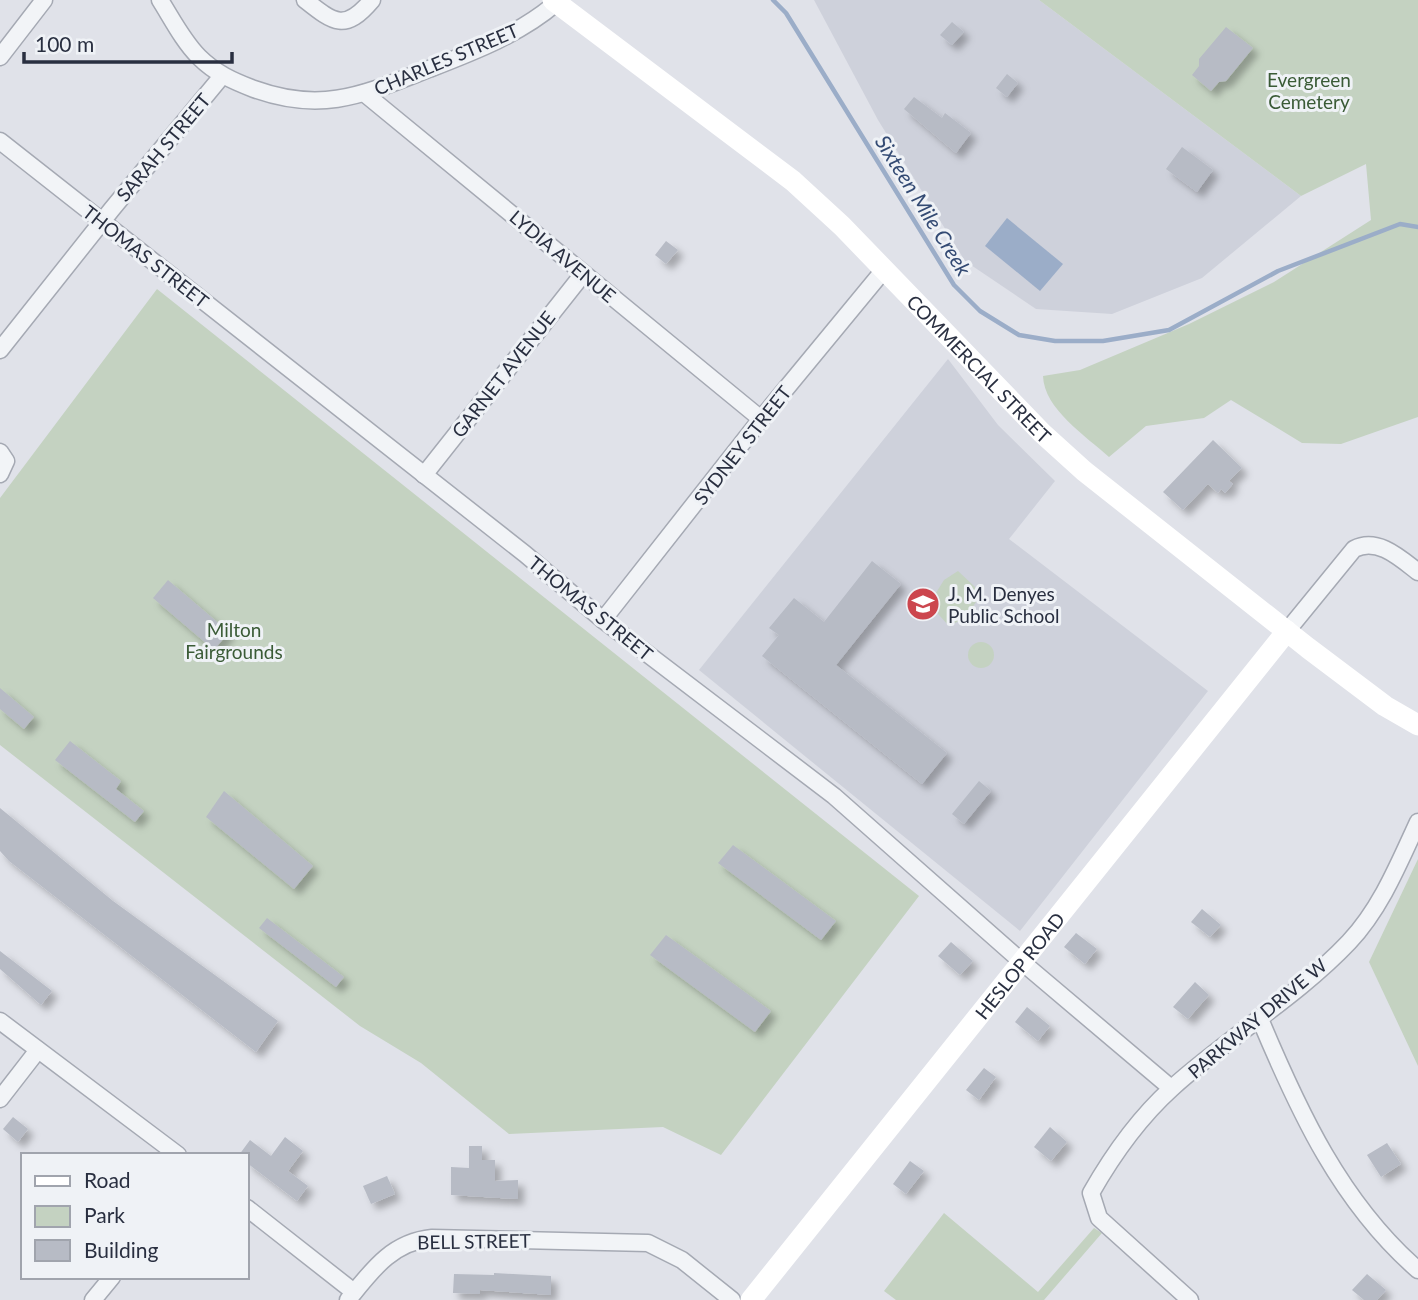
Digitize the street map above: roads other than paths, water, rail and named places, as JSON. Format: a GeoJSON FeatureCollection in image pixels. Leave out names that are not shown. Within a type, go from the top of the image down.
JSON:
{"type":"FeatureCollection","features":[{"type":"Feature","properties":{"kind":"street"},"geometry":{"type":"LineString","coordinates":[[0,57],[44,0]]}},
{"type":"Feature","properties":{"kind":"street","name":"CHARLES STREET"},"geometry":{"type":"LineString","coordinates":[[160,0],[197,55],[222,76],[285,100],[309,102],[364,93],[447,62],[523,28],[554,1]]}},
{"type":"Feature","properties":{"kind":"street"},"geometry":{"type":"LineString","coordinates":[[305,0],[325,17],[342,22],[358,17],[372,0]]}},
{"type":"Feature","properties":{"kind":"street","name":"COMMERCIAL STREET"},"geometry":{"type":"LineString","coordinates":[[554,1],[793,181],[842,226],[1050,441],[1114,495],[1385,706],[1418,725]]}},
{"type":"Feature","properties":{"kind":"street","name":"SARAH STREET"},"geometry":{"type":"LineString","coordinates":[[0,350],[222,76]]}},
{"type":"Feature","properties":{"kind":"street","name":"LYDIA AVENUE"},"geometry":{"type":"LineString","coordinates":[[364,93],[557,248],[583,274],[761,419]]}},
{"type":"Feature","properties":{"kind":"street","name":"THOMAS STREET"},"geometry":{"type":"LineString","coordinates":[[0,141],[424,475],[603,620],[834,796],[1022,962],[1171,1088]]}},
{"type":"Feature","properties":{"kind":"street","name":"SYDNEY STREET"},"geometry":{"type":"LineString","coordinates":[[603,620],[761,419],[883,271]]}},
{"type":"Feature","properties":{"kind":"street","name":"GARNET AVENUE"},"geometry":{"type":"LineString","coordinates":[[424,475],[583,274]]}},
{"type":"Feature","properties":{"kind":"street"},"geometry":{"type":"LineString","coordinates":[[1287,631],[1354,548],[1365,543],[1380,546],[1418,572]]}},
{"type":"Feature","properties":{"kind":"street","name":"HESLOP ROAD"},"geometry":{"type":"LineString","coordinates":[[751,1300],[1287,631]]}},
{"type":"Feature","properties":{"kind":"street","name":"PARKWAY DRIVE W"},"geometry":{"type":"LineString","coordinates":[[1190,1300],[1099,1218],[1091,1193],[1103,1172],[1171,1088],[1260,1019],[1349,942],[1375,907],[1418,822]]}},
{"type":"Feature","properties":{"kind":"street"},"geometry":{"type":"LineString","coordinates":[[1260,1019],[1296,1101],[1331,1168],[1378,1231],[1418,1270]]}},
{"type":"Feature","properties":{"kind":"street"},"geometry":{"type":"LineString","coordinates":[[0,1021],[175,1153]]}},
{"type":"Feature","properties":{"kind":"street"},"geometry":{"type":"LineString","coordinates":[[0,1099],[38,1051]]}},
{"type":"Feature","properties":{"kind":"street","name":"BELL STREET"},"geometry":{"type":"LineString","coordinates":[[248,1209],[351,1296],[391,1251],[415,1240],[635,1240],[659,1246],[682,1260],[732,1300]]}},
{"type":"Feature","properties":{"kind":"street"},"geometry":{"type":"LineString","coordinates":[[93,1300],[109,1279]]}},
{"type":"Feature","properties":{"kind":"water"},"geometry":{"type":"Polygon","coordinates":[[[1007,218],[1063,264],[1040,291],[985,246],[1007,218]]]}},
{"type":"Feature","properties":{"kind":"waterway","name":"Sixteen Mile Creek"},"geometry":{"type":"LineString","coordinates":[[773,0],[786,13],[954,285],[980,311],[1019,335],[1055,341],[1103,341],[1169,330],[1278,271],[1400,224],[1418,227]]}},
{"type":"Feature","properties":{"kind":"place","name":"J. M. Denyes Public School"},"geometry":{"type":"Point","coordinates":[923,604]}},
{"type":"Feature","properties":{"kind":"park label","name":"Evergreen Cemetery"},"geometry":{"type":"Point","coordinates":[1309,90]}},
{"type":"Feature","properties":{"kind":"park label","name":"Milton Fairgrounds"},"geometry":{"type":"Point","coordinates":[234,640]}}]}
